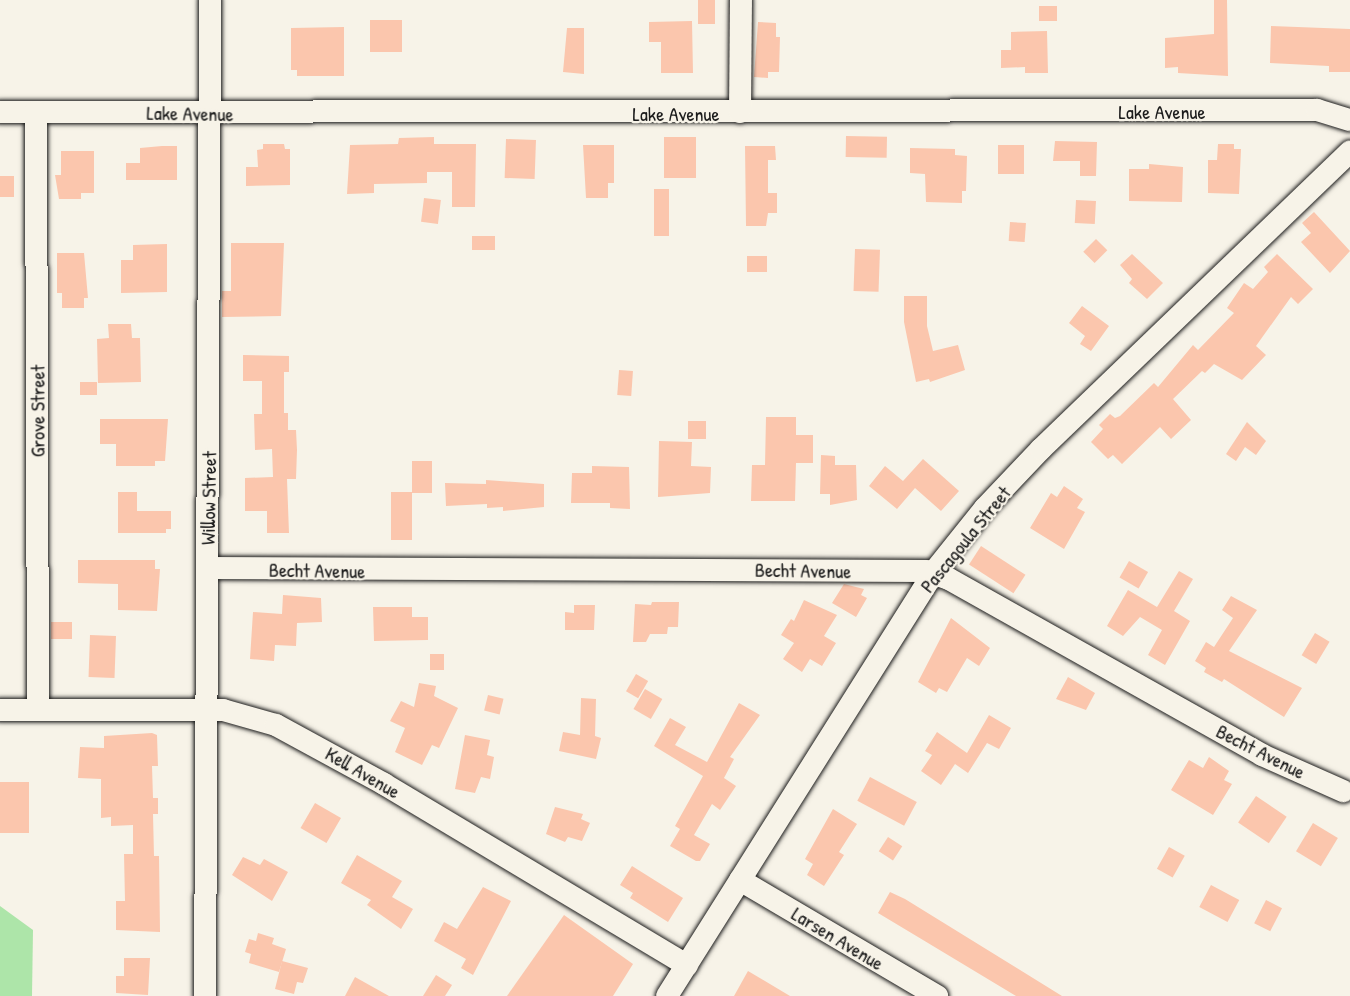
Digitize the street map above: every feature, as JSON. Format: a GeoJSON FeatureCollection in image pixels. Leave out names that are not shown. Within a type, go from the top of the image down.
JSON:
{"type":"FeatureCollection","features":[{"type":"Feature","properties":{"kind":"street","name":"Willow Street"},"geometry":{"type":"LineString","coordinates":[[205,996],[210,0]]}},
{"type":"Feature","properties":{"kind":"street"},"geometry":{"type":"LineString","coordinates":[[740,112],[741,0]]}},
{"type":"Feature","properties":{"kind":"street","name":"Lake Avenue"},"geometry":{"type":"LineString","coordinates":[[0,112],[1317,110],[1350,120]]}},
{"type":"Feature","properties":{"kind":"street","name":"Grove Street"},"geometry":{"type":"LineString","coordinates":[[36,112],[39,710]]}},
{"type":"Feature","properties":{"kind":"street","name":"Pascagoula Street"},"geometry":{"type":"LineString","coordinates":[[667,996],[933,573],[1041,449],[1350,152]]}},
{"type":"Feature","properties":{"kind":"street","name":"Becht Avenue"},"geometry":{"type":"LineString","coordinates":[[207,568],[933,573],[1262,755],[1343,791]]}},
{"type":"Feature","properties":{"kind":"street","name":"Kell Avenue"},"geometry":{"type":"LineString","coordinates":[[0,710],[206,710],[250,716],[307,740],[687,965]]}},
{"type":"Feature","properties":{"kind":"street","name":"Larsen Avenue"},"geometry":{"type":"LineString","coordinates":[[740,880],[937,996]]}},
{"type":"Feature","properties":{"kind":"green space"},"geometry":{"type":"Polygon","coordinates":[[[0,906],[33,930],[32,996],[0,996],[0,906]]]}},
{"type":"Feature","properties":{"kind":"building"},"geometry":{"type":"Polygon","coordinates":[[[698,0],[715,0],[715,24],[698,24],[698,0]]]}},
{"type":"Feature","properties":{"kind":"building"},"geometry":{"type":"Polygon","coordinates":[[[1214,0],[1227,0],[1228,76],[1178,73],[1178,67],[1165,68],[1165,38],[1214,34],[1214,0]]]}},
{"type":"Feature","properties":{"kind":"building"},"geometry":{"type":"Polygon","coordinates":[[[1039,6],[1057,6],[1057,21],[1039,21],[1039,6]]]}},
{"type":"Feature","properties":{"kind":"building"},"geometry":{"type":"Polygon","coordinates":[[[370,20],[402,20],[402,52],[370,52],[370,20]]]}},
{"type":"Feature","properties":{"kind":"building"},"geometry":{"type":"Polygon","coordinates":[[[692,21],[693,73],[661,73],[661,42],[649,42],[649,22],[692,21]]]}},
{"type":"Feature","properties":{"kind":"building"},"geometry":{"type":"Polygon","coordinates":[[[758,22],[776,23],[776,37],[780,37],[779,72],[768,72],[768,78],[754,77],[758,22]]]}},
{"type":"Feature","properties":{"kind":"building"},"geometry":{"type":"Polygon","coordinates":[[[1271,26],[1350,29],[1350,72],[1329,72],[1329,66],[1270,63],[1271,26]]]}},
{"type":"Feature","properties":{"kind":"building"},"geometry":{"type":"Polygon","coordinates":[[[344,27],[344,76],[297,76],[297,70],[291,70],[291,28],[344,27]]]}},
{"type":"Feature","properties":{"kind":"building"},"geometry":{"type":"Polygon","coordinates":[[[567,28],[584,28],[584,74],[563,72],[567,28]]]}},
{"type":"Feature","properties":{"kind":"building"},"geometry":{"type":"Polygon","coordinates":[[[1047,31],[1048,73],[1025,73],[1025,67],[1001,68],[1001,50],[1011,50],[1011,32],[1047,31]]]}},
{"type":"Feature","properties":{"kind":"building"},"geometry":{"type":"Polygon","coordinates":[[[846,136],[887,137],[887,158],[846,157],[846,136]]]}},
{"type":"Feature","properties":{"kind":"building"},"geometry":{"type":"Polygon","coordinates":[[[434,137],[434,144],[476,144],[475,207],[452,207],[452,172],[427,172],[427,183],[374,184],[374,193],[347,194],[350,145],[398,144],[399,138],[434,137]]]}},
{"type":"Feature","properties":{"kind":"building"},"geometry":{"type":"Polygon","coordinates":[[[664,137],[696,137],[696,178],[664,178],[664,137]]]}},
{"type":"Feature","properties":{"kind":"building"},"geometry":{"type":"Polygon","coordinates":[[[506,139],[536,140],[535,179],[505,178],[506,139]]]}},
{"type":"Feature","properties":{"kind":"building"},"geometry":{"type":"Polygon","coordinates":[[[1055,141],[1097,142],[1096,176],[1080,176],[1080,161],[1053,161],[1055,141]]]}},
{"type":"Feature","properties":{"kind":"building"},"geometry":{"type":"Polygon","coordinates":[[[263,144],[284,144],[285,149],[290,149],[290,185],[246,186],[246,167],[258,167],[257,150],[263,149],[263,144]]]}},
{"type":"Feature","properties":{"kind":"building"},"geometry":{"type":"Polygon","coordinates":[[[1218,144],[1234,144],[1234,149],[1241,149],[1239,194],[1208,193],[1208,160],[1217,160],[1218,144]]]}},
{"type":"Feature","properties":{"kind":"building"},"geometry":{"type":"Polygon","coordinates":[[[583,145],[614,145],[614,183],[608,183],[608,198],[586,198],[583,145]]]}},
{"type":"Feature","properties":{"kind":"building"},"geometry":{"type":"Polygon","coordinates":[[[998,145],[1024,145],[1024,174],[998,174],[998,145]]]}},
{"type":"Feature","properties":{"kind":"building"},"geometry":{"type":"Polygon","coordinates":[[[177,146],[177,180],[126,180],[126,163],[140,163],[140,148],[177,146]]]}},
{"type":"Feature","properties":{"kind":"building"},"geometry":{"type":"Polygon","coordinates":[[[745,146],[775,146],[776,160],[768,160],[768,193],[777,193],[777,213],[768,213],[766,226],[746,226],[745,146]]]}},
{"type":"Feature","properties":{"kind":"building"},"geometry":{"type":"Polygon","coordinates":[[[910,148],[955,149],[955,155],[967,156],[966,191],[962,191],[962,203],[926,202],[925,174],[910,173],[910,148]]]}},
{"type":"Feature","properties":{"kind":"building"},"geometry":{"type":"Polygon","coordinates":[[[61,151],[94,151],[94,193],[81,193],[81,199],[59,199],[55,175],[61,175],[61,151]]]}},
{"type":"Feature","properties":{"kind":"building"},"geometry":{"type":"Polygon","coordinates":[[[1149,164],[1183,167],[1182,202],[1129,201],[1129,169],[1149,169],[1149,164]]]}},
{"type":"Feature","properties":{"kind":"building"},"geometry":{"type":"Polygon","coordinates":[[[0,176],[14,176],[14,197],[0,197],[0,176]]]}},
{"type":"Feature","properties":{"kind":"building"},"geometry":{"type":"Polygon","coordinates":[[[654,189],[669,189],[669,236],[654,236],[654,189]]]}},
{"type":"Feature","properties":{"kind":"building"},"geometry":{"type":"Polygon","coordinates":[[[424,198],[441,200],[438,224],[421,222],[424,198]]]}},
{"type":"Feature","properties":{"kind":"building"},"geometry":{"type":"Polygon","coordinates":[[[1076,200],[1096,201],[1095,224],[1075,223],[1076,200]]]}},
{"type":"Feature","properties":{"kind":"building"},"geometry":{"type":"Polygon","coordinates":[[[1314,212],[1350,251],[1330,273],[1301,242],[1311,233],[1302,223],[1314,212]]]}},
{"type":"Feature","properties":{"kind":"building"},"geometry":{"type":"Polygon","coordinates":[[[1010,222],[1026,223],[1025,242],[1009,241],[1010,222]]]}},
{"type":"Feature","properties":{"kind":"building"},"geometry":{"type":"Polygon","coordinates":[[[472,236],[495,236],[495,250],[472,250],[472,236]]]}},
{"type":"Feature","properties":{"kind":"building"},"geometry":{"type":"Polygon","coordinates":[[[1096,239],[1107,250],[1095,263],[1083,252],[1096,239]]]}},
{"type":"Feature","properties":{"kind":"building"},"geometry":{"type":"Polygon","coordinates":[[[231,243],[284,243],[281,316],[222,317],[222,291],[231,291],[231,243]]]}},
{"type":"Feature","properties":{"kind":"building"},"geometry":{"type":"Polygon","coordinates":[[[167,244],[167,292],[121,293],[121,260],[133,260],[133,245],[167,244]]]}},
{"type":"Feature","properties":{"kind":"building"},"geometry":{"type":"Polygon","coordinates":[[[855,249],[880,250],[879,292],[854,291],[855,249]]]}},
{"type":"Feature","properties":{"kind":"building"},"geometry":{"type":"Polygon","coordinates":[[[57,253],[84,253],[88,298],[84,298],[84,308],[62,308],[62,293],[57,293],[57,253]]]}},
{"type":"Feature","properties":{"kind":"building"},"geometry":{"type":"Polygon","coordinates":[[[1132,254],[1163,283],[1147,299],[1129,283],[1132,279],[1120,265],[1132,254]]]}},
{"type":"Feature","properties":{"kind":"building"},"geometry":{"type":"Polygon","coordinates":[[[1277,254],[1313,289],[1298,304],[1291,297],[1256,346],[1266,355],[1242,380],[1214,364],[1205,373],[1202,371],[1173,399],[1191,420],[1171,439],[1160,427],[1122,464],[1113,455],[1108,459],[1091,442],[1103,429],[1099,425],[1110,414],[1115,418],[1120,416],[1154,383],[1158,387],[1193,345],[1198,350],[1234,313],[1227,308],[1244,283],[1253,289],[1268,272],[1264,267],[1277,254]]]}},
{"type":"Feature","properties":{"kind":"building"},"geometry":{"type":"Polygon","coordinates":[[[747,256],[767,256],[767,272],[747,272],[747,256]]]}},
{"type":"Feature","properties":{"kind":"building"},"geometry":{"type":"Polygon","coordinates":[[[904,296],[927,296],[927,326],[933,351],[958,345],[965,370],[930,382],[929,379],[916,382],[904,322],[904,296]]]}},
{"type":"Feature","properties":{"kind":"building"},"geometry":{"type":"Polygon","coordinates":[[[1082,306],[1109,326],[1091,351],[1080,344],[1085,336],[1069,323],[1082,306]]]}},
{"type":"Feature","properties":{"kind":"building"},"geometry":{"type":"Polygon","coordinates":[[[108,324],[131,324],[132,338],[140,338],[141,382],[98,383],[97,339],[109,338],[108,324]]]}},
{"type":"Feature","properties":{"kind":"building"},"geometry":{"type":"Polygon","coordinates":[[[243,355],[289,356],[289,372],[284,372],[284,413],[288,413],[288,430],[296,430],[297,450],[296,479],[287,479],[289,533],[267,533],[267,511],[245,511],[245,478],[273,477],[272,449],[255,450],[254,414],[262,414],[262,381],[243,381],[243,355]]]}},
{"type":"Feature","properties":{"kind":"building"},"geometry":{"type":"Polygon","coordinates":[[[619,370],[633,371],[631,396],[617,395],[619,370]]]}},
{"type":"Feature","properties":{"kind":"building"},"geometry":{"type":"Polygon","coordinates":[[[80,382],[97,382],[97,395],[80,395],[80,382]]]}},
{"type":"Feature","properties":{"kind":"building"},"geometry":{"type":"Polygon","coordinates":[[[766,417],[796,417],[796,435],[813,435],[813,463],[796,463],[795,501],[751,501],[752,465],[765,465],[766,417]]]}},
{"type":"Feature","properties":{"kind":"building"},"geometry":{"type":"Polygon","coordinates":[[[100,419],[168,419],[165,461],[155,461],[155,466],[116,466],[116,444],[100,444],[100,419]]]}},
{"type":"Feature","properties":{"kind":"building"},"geometry":{"type":"Polygon","coordinates":[[[688,421],[706,421],[706,439],[688,439],[688,421]]]}},
{"type":"Feature","properties":{"kind":"building"},"geometry":{"type":"Polygon","coordinates":[[[1247,422],[1266,441],[1256,455],[1245,447],[1236,461],[1226,454],[1247,422]]]}},
{"type":"Feature","properties":{"kind":"building"},"geometry":{"type":"Polygon","coordinates":[[[659,441],[692,442],[691,466],[711,467],[710,493],[658,497],[659,441]]]}},
{"type":"Feature","properties":{"kind":"building"},"geometry":{"type":"Polygon","coordinates":[[[821,455],[835,456],[835,465],[856,465],[857,500],[830,505],[830,494],[820,494],[821,455]]]}},
{"type":"Feature","properties":{"kind":"building"},"geometry":{"type":"Polygon","coordinates":[[[923,459],[959,491],[941,511],[915,488],[897,509],[869,486],[885,466],[903,481],[923,459]]]}},
{"type":"Feature","properties":{"kind":"building"},"geometry":{"type":"Polygon","coordinates":[[[412,461],[432,461],[432,493],[412,493],[412,461]]]}},
{"type":"Feature","properties":{"kind":"building"},"geometry":{"type":"Polygon","coordinates":[[[592,466],[629,467],[630,509],[610,508],[610,503],[571,503],[572,473],[592,473],[592,466]]]}},
{"type":"Feature","properties":{"kind":"building"},"geometry":{"type":"Polygon","coordinates":[[[486,480],[544,484],[544,507],[503,511],[503,507],[487,508],[487,504],[446,506],[445,483],[486,484],[486,480]]]}},
{"type":"Feature","properties":{"kind":"building"},"geometry":{"type":"Polygon","coordinates":[[[1064,486],[1083,499],[1077,508],[1085,512],[1064,549],[1030,528],[1051,493],[1057,497],[1064,486]]]}},
{"type":"Feature","properties":{"kind":"building"},"geometry":{"type":"Polygon","coordinates":[[[118,492],[137,492],[137,511],[171,511],[171,529],[166,529],[166,533],[118,533],[118,492]]]}},
{"type":"Feature","properties":{"kind":"building"},"geometry":{"type":"Polygon","coordinates":[[[391,492],[412,492],[412,540],[391,540],[391,492]]]}},
{"type":"Feature","properties":{"kind":"building"},"geometry":{"type":"Polygon","coordinates":[[[981,546],[1025,575],[1013,593],[969,564],[981,546]]]}},
{"type":"Feature","properties":{"kind":"building"},"geometry":{"type":"Polygon","coordinates":[[[78,560],[155,560],[155,569],[160,569],[157,611],[118,610],[118,584],[78,583],[78,560]]]}},
{"type":"Feature","properties":{"kind":"building"},"geometry":{"type":"Polygon","coordinates":[[[1129,561],[1148,572],[1139,588],[1120,577],[1129,561]]]}},
{"type":"Feature","properties":{"kind":"building"},"geometry":{"type":"Polygon","coordinates":[[[1179,571],[1193,579],[1174,611],[1190,621],[1165,665],[1148,655],[1162,630],[1140,617],[1123,636],[1107,626],[1128,590],[1157,607],[1179,571]]]}},
{"type":"Feature","properties":{"kind":"building"},"geometry":{"type":"Polygon","coordinates":[[[844,584],[864,589],[861,595],[867,598],[856,617],[832,603],[844,584]]]}},
{"type":"Feature","properties":{"kind":"building"},"geometry":{"type":"Polygon","coordinates":[[[283,595],[321,598],[322,622],[297,623],[296,646],[275,645],[274,661],[250,659],[253,612],[282,614],[283,595]]]}},
{"type":"Feature","properties":{"kind":"building"},"geometry":{"type":"Polygon","coordinates":[[[1231,596],[1257,610],[1229,651],[1302,688],[1284,717],[1224,679],[1222,682],[1204,672],[1206,668],[1195,661],[1206,642],[1214,647],[1233,618],[1222,610],[1231,596]]]}},
{"type":"Feature","properties":{"kind":"building"},"geometry":{"type":"Polygon","coordinates":[[[804,600],[837,615],[824,636],[836,643],[822,666],[810,659],[802,672],[783,659],[794,643],[781,635],[791,619],[794,621],[804,600]]]}},
{"type":"Feature","properties":{"kind":"building"},"geometry":{"type":"Polygon","coordinates":[[[652,602],[679,602],[678,627],[668,627],[667,634],[650,634],[646,642],[633,642],[635,604],[651,605],[652,602]]]}},
{"type":"Feature","properties":{"kind":"building"},"geometry":{"type":"Polygon","coordinates":[[[574,605],[595,605],[594,630],[565,630],[565,612],[574,613],[574,605]]]}},
{"type":"Feature","properties":{"kind":"building"},"geometry":{"type":"Polygon","coordinates":[[[373,607],[412,607],[412,617],[428,617],[428,640],[374,641],[373,607]]]}},
{"type":"Feature","properties":{"kind":"building"},"geometry":{"type":"Polygon","coordinates":[[[951,618],[990,648],[979,666],[967,658],[947,692],[939,688],[936,693],[918,682],[951,618]]]}},
{"type":"Feature","properties":{"kind":"building"},"geometry":{"type":"Polygon","coordinates":[[[51,622],[72,622],[72,639],[51,639],[51,622]]]}},
{"type":"Feature","properties":{"kind":"building"},"geometry":{"type":"Polygon","coordinates":[[[1315,633],[1330,642],[1316,664],[1302,655],[1315,633]]]}},
{"type":"Feature","properties":{"kind":"building"},"geometry":{"type":"Polygon","coordinates":[[[90,635],[116,636],[115,678],[89,677],[90,635]]]}},
{"type":"Feature","properties":{"kind":"building"},"geometry":{"type":"Polygon","coordinates":[[[430,654],[444,654],[444,670],[430,670],[430,654]]]}},
{"type":"Feature","properties":{"kind":"building"},"geometry":{"type":"Polygon","coordinates":[[[636,674],[648,681],[638,698],[626,691],[636,674]]]}},
{"type":"Feature","properties":{"kind":"building"},"geometry":{"type":"Polygon","coordinates":[[[1068,677],[1095,693],[1086,710],[1056,699],[1068,677]]]}},
{"type":"Feature","properties":{"kind":"building"},"geometry":{"type":"Polygon","coordinates":[[[419,683],[436,686],[434,696],[458,708],[439,748],[432,745],[422,765],[395,752],[405,728],[390,721],[401,701],[414,707],[419,683]]]}},
{"type":"Feature","properties":{"kind":"building"},"geometry":{"type":"Polygon","coordinates":[[[645,689],[662,699],[651,719],[634,709],[645,689]]]}},
{"type":"Feature","properties":{"kind":"building"},"geometry":{"type":"Polygon","coordinates":[[[488,695],[504,699],[500,714],[484,711],[488,695]]]}},
{"type":"Feature","properties":{"kind":"building"},"geometry":{"type":"Polygon","coordinates":[[[581,698],[596,699],[595,736],[601,738],[596,759],[559,751],[563,732],[580,735],[581,698]]]}},
{"type":"Feature","properties":{"kind":"building"},"geometry":{"type":"Polygon","coordinates":[[[739,703],[760,715],[730,757],[734,759],[724,778],[736,786],[720,810],[712,804],[694,835],[710,844],[700,861],[696,861],[670,846],[680,829],[675,826],[703,776],[654,746],[670,718],[686,727],[675,745],[707,762],[739,703]]]}},
{"type":"Feature","properties":{"kind":"building"},"geometry":{"type":"Polygon","coordinates":[[[989,715],[1011,728],[999,749],[987,743],[968,773],[955,764],[941,785],[921,771],[932,755],[925,751],[937,732],[967,753],[989,715]]]}},
{"type":"Feature","properties":{"kind":"building"},"geometry":{"type":"Polygon","coordinates":[[[152,733],[157,735],[158,766],[152,766],[153,798],[158,798],[158,814],[153,814],[154,856],[159,856],[160,932],[116,930],[116,901],[125,901],[124,854],[133,854],[133,825],[111,826],[111,817],[101,818],[101,779],[78,778],[80,747],[104,748],[104,736],[152,733]]]}},
{"type":"Feature","properties":{"kind":"building"},"geometry":{"type":"Polygon","coordinates":[[[465,735],[490,740],[487,755],[494,757],[490,779],[481,777],[475,793],[455,789],[465,735]]]}},
{"type":"Feature","properties":{"kind":"building"},"geometry":{"type":"Polygon","coordinates":[[[1209,757],[1229,771],[1224,780],[1232,784],[1213,815],[1171,790],[1189,760],[1203,768],[1209,757]]]}},
{"type":"Feature","properties":{"kind":"building"},"geometry":{"type":"Polygon","coordinates":[[[870,777],[917,802],[904,826],[857,801],[870,777]]]}},
{"type":"Feature","properties":{"kind":"building"},"geometry":{"type":"Polygon","coordinates":[[[0,782],[29,782],[29,833],[0,833],[0,782]]]}},
{"type":"Feature","properties":{"kind":"building"},"geometry":{"type":"Polygon","coordinates":[[[1256,796],[1287,817],[1269,843],[1238,823],[1256,796]]]}},
{"type":"Feature","properties":{"kind":"building"},"geometry":{"type":"Polygon","coordinates":[[[315,803],[341,818],[326,843],[300,828],[315,803]]]}},
{"type":"Feature","properties":{"kind":"building"},"geometry":{"type":"Polygon","coordinates":[[[555,807],[583,814],[581,819],[590,823],[582,841],[568,837],[565,842],[546,834],[555,807]]]}},
{"type":"Feature","properties":{"kind":"building"},"geometry":{"type":"Polygon","coordinates":[[[833,809],[857,824],[839,852],[844,855],[824,886],[807,875],[813,864],[805,859],[833,809]]]}},
{"type":"Feature","properties":{"kind":"building"},"geometry":{"type":"Polygon","coordinates":[[[1313,823],[1338,838],[1321,866],[1296,851],[1313,823]]]}},
{"type":"Feature","properties":{"kind":"building"},"geometry":{"type":"Polygon","coordinates":[[[888,837],[902,846],[893,861],[879,851],[888,837]]]}},
{"type":"Feature","properties":{"kind":"building"},"geometry":{"type":"Polygon","coordinates":[[[1169,847],[1185,856],[1173,878],[1157,869],[1169,847]]]}},
{"type":"Feature","properties":{"kind":"building"},"geometry":{"type":"Polygon","coordinates":[[[357,855],[402,881],[392,897],[413,909],[401,929],[367,905],[371,900],[341,883],[357,855]]]}},
{"type":"Feature","properties":{"kind":"building"},"geometry":{"type":"Polygon","coordinates":[[[243,857],[260,865],[264,859],[288,872],[272,901],[232,875],[243,857]]]}},
{"type":"Feature","properties":{"kind":"building"},"geometry":{"type":"Polygon","coordinates":[[[632,866],[683,898],[668,922],[630,898],[633,893],[620,885],[632,866]]]}},
{"type":"Feature","properties":{"kind":"building"},"geometry":{"type":"Polygon","coordinates":[[[1211,885],[1239,900],[1228,922],[1199,907],[1211,885]]]}},
{"type":"Feature","properties":{"kind":"building"},"geometry":{"type":"Polygon","coordinates":[[[483,887],[511,901],[473,975],[461,968],[466,959],[434,941],[444,922],[457,929],[483,887]]]}},
{"type":"Feature","properties":{"kind":"building"},"geometry":{"type":"Polygon","coordinates":[[[890,892],[1062,996],[1016,996],[878,913],[890,892]]]}},
{"type":"Feature","properties":{"kind":"building"},"geometry":{"type":"Polygon","coordinates":[[[1266,900],[1282,908],[1270,931],[1254,923],[1266,900]]]}},
{"type":"Feature","properties":{"kind":"building"},"geometry":{"type":"Polygon","coordinates":[[[564,915],[633,964],[613,996],[507,996],[564,915]]]}},
{"type":"Feature","properties":{"kind":"building"},"geometry":{"type":"Polygon","coordinates":[[[258,933],[274,938],[272,944],[286,949],[279,972],[249,963],[251,954],[245,952],[249,939],[256,941],[258,933]]]}},
{"type":"Feature","properties":{"kind":"building"},"geometry":{"type":"Polygon","coordinates":[[[124,958],[150,958],[148,995],[116,993],[116,976],[124,976],[124,958]]]}},
{"type":"Feature","properties":{"kind":"building"},"geometry":{"type":"Polygon","coordinates":[[[282,961],[308,968],[303,983],[297,982],[294,994],[275,989],[282,961]]]}},
{"type":"Feature","properties":{"kind":"building"},"geometry":{"type":"Polygon","coordinates":[[[748,971],[790,996],[734,996],[748,971]]]}},
{"type":"Feature","properties":{"kind":"building"},"geometry":{"type":"Polygon","coordinates":[[[436,975],[452,985],[445,996],[423,996],[436,975]]]}},
{"type":"Feature","properties":{"kind":"building"},"geometry":{"type":"Polygon","coordinates":[[[355,977],[389,996],[345,996],[355,977]]]}}]}
